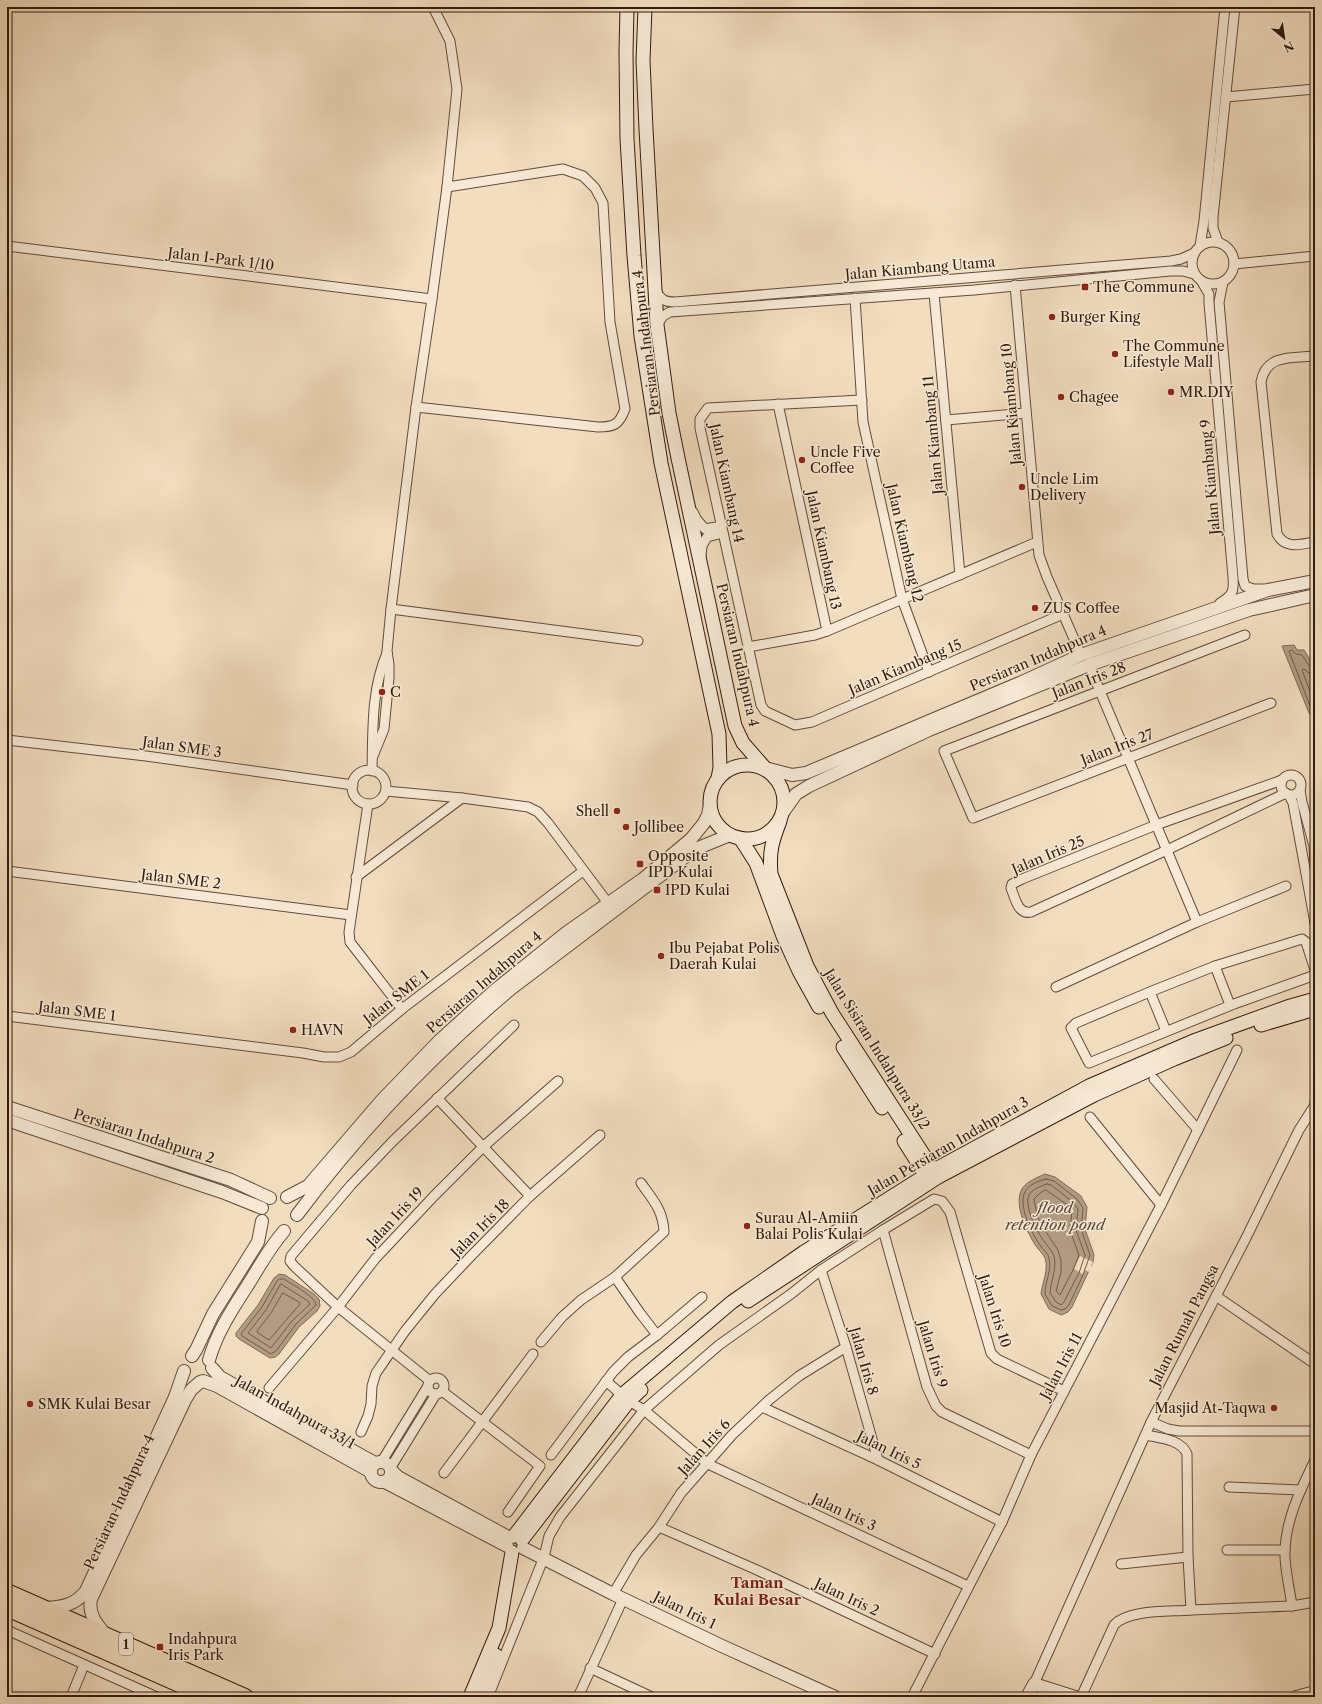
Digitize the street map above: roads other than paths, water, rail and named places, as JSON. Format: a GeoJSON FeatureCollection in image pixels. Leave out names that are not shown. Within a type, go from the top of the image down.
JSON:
{"type":"FeatureCollection","features":[{"type":"Feature","properties":{"kind":"highway","name":"1"},"geometry":{"type":"LineString","coordinates":[[7,1592],[245,1697]]}},
{"type":"Feature","properties":{"kind":"highway","name":"1"},"geometry":{"type":"LineString","coordinates":[[7,1608],[209,1697]]}},
{"type":"Feature","properties":{"kind":"main road"},"geometry":{"type":"LineString","coordinates":[[627,7],[627,139],[634,256],[641,336],[661,463],[719,734],[720,768],[718,778],[710,795],[710,804],[713,817],[720,827],[735,837],[752,839],[763,836],[772,830],[782,816],[785,799],[782,786],[775,776],[765,768],[753,764],[740,765],[728,769],[718,778]]}},
{"type":"Feature","properties":{"kind":"main road","name":"Persiaran Indahpura 4"},"geometry":{"type":"LineString","coordinates":[[645,7],[643,61],[654,288],[657,325],[669,414],[735,726],[743,743],[765,768]]}},
{"type":"Feature","properties":{"kind":"main road","name":"Jalan Sisiran Indahpura 33/2"},"geometry":{"type":"LineString","coordinates":[[782,816],[771,845],[771,874],[807,966],[832,1013],[932,1176]]}},
{"type":"Feature","properties":{"kind":"main road","name":"Jalan Sisiran Indahpura 33/2"},"geometry":{"type":"LineString","coordinates":[[735,837],[756,863],[783,936],[799,971],[825,1018],[863,1080],[932,1176]]}},
{"type":"Feature","properties":{"kind":"main road","name":"Jalan Persiaran Indahpura 3"},"geometry":{"type":"LineString","coordinates":[[515,1544],[625,1398],[732,1302],[804,1252],[932,1176],[1094,1095],[1156,1066],[1314,1001]]}},
{"type":"Feature","properties":{"kind":"main road"},"geometry":{"type":"LineString","coordinates":[[480,1697],[507,1628],[515,1544]]}},
{"type":"Feature","properties":{"kind":"street"},"geometry":{"type":"LineString","coordinates":[[372,771],[373,756],[384,729],[390,665],[387,651],[391,610],[416,407],[447,187],[457,89],[450,41],[433,7]]}},
{"type":"Feature","properties":{"kind":"street"},"geometry":{"type":"LineString","coordinates":[[1197,250],[1212,242],[1218,242],[1228,248],[1234,258],[1231,274],[1223,282],[1216,284],[1202,282],[1194,274],[1191,263],[1197,250],[1204,221],[1225,7]]}},
{"type":"Feature","properties":{"kind":"street"},"geometry":{"type":"LineString","coordinates":[[1218,242],[1213,228],[1213,218],[1235,7]]}},
{"type":"Feature","properties":{"kind":"street"},"geometry":{"type":"LineString","coordinates":[[1226,97],[1315,89]]}},
{"type":"Feature","properties":{"kind":"street"},"geometry":{"type":"LineString","coordinates":[[416,407],[598,428],[611,427],[621,420],[624,409],[610,322],[603,203],[595,188],[583,176],[563,169],[447,187]]}},
{"type":"Feature","properties":{"kind":"street","name":"Jalan I-Park 1/10"},"geometry":{"type":"LineString","coordinates":[[7,246],[432,300]]}},
{"type":"Feature","properties":{"kind":"street","name":"Jalan Kiambang Utama"},"geometry":{"type":"LineString","coordinates":[[654,288],[660,298],[666,302],[675,302],[1171,261],[1181,259],[1197,250]]}},
{"type":"Feature","properties":{"kind":"street"},"geometry":{"type":"LineString","coordinates":[[1234,264],[1315,256]]}},
{"type":"Feature","properties":{"kind":"street","name":"Jalan Kiambang Utama"},"geometry":{"type":"LineString","coordinates":[[657,325],[663,316],[670,312],[934,293],[1170,271],[1183,271],[1194,274]]}},
{"type":"Feature","properties":{"kind":"street","name":"Jalan Kiambang 9"},"geometry":{"type":"LineString","coordinates":[[1202,282],[1208,294],[1210,303],[1234,588],[1231,596],[1207,611]]}},
{"type":"Feature","properties":{"kind":"street","name":"Jalan Kiambang 9"},"geometry":{"type":"LineString","coordinates":[[1223,282],[1219,302],[1243,579],[1245,586],[1254,589],[1268,590]]}},
{"type":"Feature","properties":{"kind":"street","name":"Jalan Kiambang 10"},"geometry":{"type":"LineString","coordinates":[[1015,285],[1039,555],[1047,578],[1081,655]]}},
{"type":"Feature","properties":{"kind":"street","name":"Jalan Kiambang 11"},"geometry":{"type":"LineString","coordinates":[[934,293],[960,575]]}},
{"type":"Feature","properties":{"kind":"street","name":"Jalan Kiambang 12"},"geometry":{"type":"LineString","coordinates":[[855,298],[863,422],[902,599],[929,672]]}},
{"type":"Feature","properties":{"kind":"street"},"geometry":{"type":"LineString","coordinates":[[1315,356],[1283,359],[1273,362],[1265,368],[1261,382],[1277,534],[1281,541],[1288,544],[1296,545],[1315,542]]}},
{"type":"Feature","properties":{"kind":"street","name":"Jalan Kiambang 14"},"geometry":{"type":"LineString","coordinates":[[760,705],[700,428],[700,419],[708,408],[862,400]]}},
{"type":"Feature","properties":{"kind":"street","name":"Jalan Kiambang 13"},"geometry":{"type":"LineString","coordinates":[[778,404],[827,631]]}},
{"type":"Feature","properties":{"kind":"street"},"geometry":{"type":"LineString","coordinates":[[946,420],[1026,413]]}},
{"type":"Feature","properties":{"kind":"street"},"geometry":{"type":"LineString","coordinates":[[687,500],[702,527],[708,529],[722,529]]}},
{"type":"Feature","properties":{"kind":"street"},"geometry":{"type":"LineString","coordinates":[[700,564],[702,546],[705,539],[722,529]]}},
{"type":"Feature","properties":{"kind":"street"},"geometry":{"type":"LineString","coordinates":[[748,646],[815,635],[827,631],[1037,542]]}},
{"type":"Feature","properties":{"kind":"street","name":"Persiaran Indahpura 4"},"geometry":{"type":"LineString","coordinates":[[765,768],[792,775],[806,773],[1022,682],[1081,655],[1268,590],[1315,581]]}},
{"type":"Feature","properties":{"kind":"street","name":"Persiaran Indahpura 4"},"geometry":{"type":"LineString","coordinates":[[782,816],[796,794],[809,786],[929,730],[1089,665],[1249,610],[1315,595]]}},
{"type":"Feature","properties":{"kind":"street"},"geometry":{"type":"LineString","coordinates":[[391,610],[638,641]]}},
{"type":"Feature","properties":{"kind":"street","name":"Jalan Kiambang 15"},"geometry":{"type":"LineString","coordinates":[[760,705],[765,711],[795,725],[803,725],[1063,614]]}},
{"type":"Feature","properties":{"kind":"street","name":"Jalan Iris 28"},"geometry":{"type":"LineString","coordinates":[[973,818],[944,751],[1245,635]]}},
{"type":"Feature","properties":{"kind":"street"},"geometry":{"type":"LineString","coordinates":[[1089,665],[1197,922]]}},
{"type":"Feature","properties":{"kind":"street","name":"Jalan Iris 27"},"geometry":{"type":"LineString","coordinates":[[973,818],[1271,703]]}},
{"type":"Feature","properties":{"kind":"street","name":"Jalan SME 3"},"geometry":{"type":"LineString","coordinates":[[7,740],[146,756],[353,785]]}},
{"type":"Feature","properties":{"kind":"street"},"geometry":{"type":"LineString","coordinates":[[366,771],[372,771],[379,774],[383,778],[386,784],[386,791],[382,798],[376,803],[368,804],[361,802],[356,798],[353,792],[353,785],[355,779],[360,774],[366,771]]}},
{"type":"Feature","properties":{"kind":"street"},"geometry":{"type":"LineString","coordinates":[[1315,866],[1314,846],[1300,790],[1302,784],[1297,776],[1287,775],[1282,780],[1282,789],[1293,803],[1315,923]]}},
{"type":"Feature","properties":{"kind":"street","name":"Jalan Iris 25"},"geometry":{"type":"LineString","coordinates":[[1282,780],[1156,825],[1016,882],[1012,884],[1012,892],[1022,911],[1026,913],[1031,912],[1287,794]]}},
{"type":"Feature","properties":{"kind":"street"},"geometry":{"type":"LineString","coordinates":[[1287,794],[1293,795],[1300,790]]}},
{"type":"Feature","properties":{"kind":"street"},"geometry":{"type":"LineString","coordinates":[[386,791],[462,798],[534,809],[548,823],[608,903]]}},
{"type":"Feature","properties":{"kind":"street"},"geometry":{"type":"LineString","coordinates":[[1248,793],[1253,809]]}},
{"type":"Feature","properties":{"kind":"street"},"geometry":{"type":"LineString","coordinates":[[356,877],[462,798]]}},
{"type":"Feature","properties":{"kind":"street"},"geometry":{"type":"LineString","coordinates":[[368,804],[348,932],[350,942],[402,1010]]}},
{"type":"Feature","properties":{"kind":"street","name":"Persiaran Indahpura 4"},"geometry":{"type":"LineString","coordinates":[[287,1198],[308,1186],[382,1100],[438,1041],[494,991],[608,903],[643,879],[695,835],[708,816],[710,804]]}},
{"type":"Feature","properties":{"kind":"street","name":"Persiaran Indahpura 4"},"geometry":{"type":"LineString","coordinates":[[297,1215],[337,1163],[390,1104],[428,1065],[512,988],[689,854],[698,848],[735,837]]}},
{"type":"Feature","properties":{"kind":"street","name":"Jalan SME 2"},"geometry":{"type":"LineString","coordinates":[[7,871],[351,915]]}},
{"type":"Feature","properties":{"kind":"street","name":"Jalan SME 1"},"geometry":{"type":"LineString","coordinates":[[7,1016],[295,1052],[324,1057],[339,1057],[351,1052],[402,1010],[583,871]]}},
{"type":"Feature","properties":{"kind":"street"},"geometry":{"type":"LineString","coordinates":[[1056,987],[1197,922],[1286,886]]}},
{"type":"Feature","properties":{"kind":"street"},"geometry":{"type":"LineString","coordinates":[[1315,970],[1306,942],[1302,939],[1215,966],[1076,1023],[1071,1028],[1089,1063],[1230,1005],[1315,974]]}},
{"type":"Feature","properties":{"kind":"street"},"geometry":{"type":"LineString","coordinates":[[1215,966],[1230,1005]]}},
{"type":"Feature","properties":{"kind":"street"},"geometry":{"type":"LineString","coordinates":[[1150,992],[1166,1031]]}},
{"type":"Feature","properties":{"kind":"street"},"geometry":{"type":"LineString","coordinates":[[508,1512],[540,1466],[483,1422],[439,1392],[430,1391],[429,1383],[338,1307],[290,1261],[291,1256],[351,1185],[437,1098],[514,1025]]}},
{"type":"Feature","properties":{"kind":"street","name":"Jalan Iris 11"},"geometry":{"type":"LineString","coordinates":[[912,1697],[1002,1522],[1031,1455],[1161,1205],[1237,1050]]}},
{"type":"Feature","properties":{"kind":"street"},"geometry":{"type":"LineString","coordinates":[[1154,1079],[1198,1130]]}},
{"type":"Feature","properties":{"kind":"street","name":"Jalan Iris 19"},"geometry":{"type":"LineString","coordinates":[[269,1388],[338,1307],[375,1259],[434,1196],[484,1146],[558,1081]]}},
{"type":"Feature","properties":{"kind":"street"},"geometry":{"type":"LineString","coordinates":[[437,1098],[530,1196]]}},
{"type":"Feature","properties":{"kind":"street","name":"Jalan Rumah Pangsa"},"geometry":{"type":"LineString","coordinates":[[1027,1697],[1151,1422],[1299,1130],[1315,1105],[1315,1102]]}},
{"type":"Feature","properties":{"kind":"street","name":"Persiaran Indahpura 2"},"geometry":{"type":"LineString","coordinates":[[7,1107],[231,1180],[270,1198]]}},
{"type":"Feature","properties":{"kind":"street"},"geometry":{"type":"LineString","coordinates":[[1090,1117],[1161,1205]]}},
{"type":"Feature","properties":{"kind":"street","name":"Persiaran Indahpura 2"},"geometry":{"type":"LineString","coordinates":[[7,1120],[222,1192],[262,1208]]}},
{"type":"Feature","properties":{"kind":"street","name":"Jalan Iris 18"},"geometry":{"type":"LineString","coordinates":[[361,1432],[368,1416],[371,1404],[374,1379],[391,1350],[435,1294],[530,1196],[600,1135]]}},
{"type":"Feature","properties":{"kind":"street"},"geometry":{"type":"LineString","coordinates":[[541,1342],[562,1317],[581,1300],[615,1277],[664,1232],[663,1219],[658,1207],[642,1183]]}},
{"type":"Feature","properties":{"kind":"street"},"geometry":{"type":"LineString","coordinates":[[281,1196],[287,1198],[295,1205],[297,1215],[293,1225],[284,1231],[271,1231],[262,1221],[262,1208],[270,1198],[281,1196]]}},
{"type":"Feature","properties":{"kind":"street","name":"Jalan Iris 10"},"geometry":{"type":"LineString","coordinates":[[883,1230],[934,1199],[942,1201],[950,1212],[991,1353],[997,1359],[1064,1391]]}},
{"type":"Feature","properties":{"kind":"street","name":"Persiaran Indahpura 4"},"geometry":{"type":"LineString","coordinates":[[46,1608],[64,1607],[79,1599],[86,1590],[177,1392],[184,1371],[184,1364],[196,1350],[213,1314],[258,1242],[262,1221]]}},
{"type":"Feature","properties":{"kind":"street"},"geometry":{"type":"LineString","coordinates":[[480,1697],[544,1557],[549,1536],[560,1518],[644,1410],[719,1345],[791,1294],[821,1270],[883,1230]]}},
{"type":"Feature","properties":{"kind":"street","name":"Jalan Iris 9"},"geometry":{"type":"LineString","coordinates":[[883,1230],[927,1387],[936,1406],[942,1412],[1031,1455]]}},
{"type":"Feature","properties":{"kind":"street","name":"Persiaran Indahpura 4"},"geometry":{"type":"LineString","coordinates":[[108,1636],[90,1612],[91,1598],[185,1400],[191,1390],[210,1375],[212,1347],[274,1242],[284,1231]]}},
{"type":"Feature","properties":{"kind":"street","name":"Jalan Iris 8"},"geometry":{"type":"LineString","coordinates":[[821,1270],[846,1347],[878,1460]]}},
{"type":"Feature","properties":{"kind":"street"},"geometry":{"type":"LineString","coordinates":[[615,1277],[657,1335]]}},
{"type":"Feature","properties":{"kind":"street"},"geometry":{"type":"LineString","coordinates":[[1216,1296],[1315,1364]]}},
{"type":"Feature","properties":{"kind":"street"},"geometry":{"type":"LineString","coordinates":[[551,1455],[613,1372],[702,1297]]}},
{"type":"Feature","properties":{"kind":"street","name":"Jalan Iris 6"},"geometry":{"type":"LineString","coordinates":[[578,1697],[636,1555],[659,1527],[682,1493],[732,1435],[762,1406],[799,1376],[846,1347]]}},
{"type":"Feature","properties":{"kind":"street"},"geometry":{"type":"LineString","coordinates":[[444,1473],[533,1354]]}},
{"type":"Feature","properties":{"kind":"street"},"geometry":{"type":"LineString","coordinates":[[192,1356],[203,1355],[210,1364]]}},
{"type":"Feature","properties":{"kind":"street","name":"Jalan Indahpura 33/1"},"geometry":{"type":"LineString","coordinates":[[210,1364],[220,1377],[382,1467],[515,1544]]}},
{"type":"Feature","properties":{"kind":"street"},"geometry":{"type":"LineString","coordinates":[[184,1371],[188,1379],[194,1382],[202,1382]]}},
{"type":"Feature","properties":{"kind":"street"},"geometry":{"type":"LineString","coordinates":[[382,1467],[418,1423],[439,1392],[443,1386],[440,1380],[436,1378],[429,1383],[409,1416],[382,1467],[375,1481],[385,1482],[515,1544]]}},
{"type":"Feature","properties":{"kind":"street","name":"Jalan Indahpura 33/1"},"geometry":{"type":"LineString","coordinates":[[202,1382],[217,1386],[382,1467]]}},
{"type":"Feature","properties":{"kind":"street","name":"Jalan Iris 3"},"geometry":{"type":"LineString","coordinates":[[606,1382],[625,1398],[644,1410],[708,1464],[968,1586]]}},
{"type":"Feature","properties":{"kind":"street","name":"Jalan Iris 5"},"geometry":{"type":"LineString","coordinates":[[762,1406],[878,1460],[1002,1522]]}},
{"type":"Feature","properties":{"kind":"street"},"geometry":{"type":"LineString","coordinates":[[1151,1422],[1168,1429],[1179,1430],[1315,1431]]}},
{"type":"Feature","properties":{"kind":"street"},"geometry":{"type":"LineString","coordinates":[[1146,1435],[1177,1443],[1186,1449],[1188,1556],[1191,1610]]}},
{"type":"Feature","properties":{"kind":"street"},"geometry":{"type":"LineString","coordinates":[[1292,1606],[1285,1550],[1289,1521],[1315,1460]]}},
{"type":"Feature","properties":{"kind":"street"},"geometry":{"type":"LineString","coordinates":[[382,1467],[390,1478],[385,1482]]}},
{"type":"Feature","properties":{"kind":"street"},"geometry":{"type":"LineString","coordinates":[[1229,1487],[1301,1490]]}},
{"type":"Feature","properties":{"kind":"street"},"geometry":{"type":"LineString","coordinates":[[543,1505],[560,1518]]}},
{"type":"Feature","properties":{"kind":"street","name":"Jalan Iris 2"},"geometry":{"type":"LineString","coordinates":[[659,1527],[757,1570],[935,1654]]}},
{"type":"Feature","properties":{"kind":"street","name":"Jalan Iris 1"},"geometry":{"type":"LineString","coordinates":[[515,1544],[722,1646],[836,1697]]}},
{"type":"Feature","properties":{"kind":"street"},"geometry":{"type":"LineString","coordinates":[[1227,1550],[1285,1550]]}},
{"type":"Feature","properties":{"kind":"street"},"geometry":{"type":"LineString","coordinates":[[1121,1564],[1188,1556]]}},
{"type":"Feature","properties":{"kind":"street"},"geometry":{"type":"LineString","coordinates":[[1081,1697],[1114,1625],[1119,1620],[1134,1615],[1191,1610],[1292,1606],[1315,1602]]}},
{"type":"Feature","properties":{"kind":"street"},"geometry":{"type":"LineString","coordinates":[[7,1630],[157,1697]]}},
{"type":"Feature","properties":{"kind":"street"},"geometry":{"type":"LineString","coordinates":[[71,1697],[84,1665]]}},
{"type":"Feature","properties":{"kind":"street"},"geometry":{"type":"LineString","coordinates":[[590,1668],[652,1697]]}},
{"type":"Feature","properties":{"kind":"street"},"geometry":{"type":"LineString","coordinates":[[1034,1684],[1075,1697]]}},
{"type":"Feature","properties":{"kind":"street"},"geometry":{"type":"LineString","coordinates":[[1296,1697],[1315,1692]]}},
{"type":"Feature","properties":{"kind":"water"},"geometry":{"type":"Polygon","coordinates":[[[1294,645],[1297,650],[1304,650],[1315,668],[1315,721],[1309,713],[1282,646],[1294,645]]]}},
{"type":"Feature","properties":{"kind":"water","name":"flood retention pond"},"geometry":{"type":"Polygon","coordinates":[[[1045,1174],[1055,1177],[1081,1196],[1087,1207],[1085,1229],[1094,1255],[1093,1262],[1072,1307],[1068,1312],[1061,1315],[1049,1309],[1041,1294],[1046,1272],[1045,1258],[1029,1234],[1023,1220],[1019,1204],[1019,1197],[1025,1185],[1045,1174]]]}},
{"type":"Feature","properties":{"kind":"water"},"geometry":{"type":"Polygon","coordinates":[[[279,1274],[285,1275],[314,1294],[319,1299],[320,1306],[317,1311],[299,1327],[279,1354],[270,1358],[239,1339],[236,1336],[236,1333],[258,1305],[274,1278],[279,1274]]]}},
{"type":"Feature","properties":{"kind":"place","name":"The Commune"},"geometry":{"type":"Point","coordinates":[1085,287]}},
{"type":"Feature","properties":{"kind":"place","name":"Burger King"},"geometry":{"type":"Point","coordinates":[1052,317]}},
{"type":"Feature","properties":{"kind":"place","name":"The Commune Lifestyle Mall"},"geometry":{"type":"Point","coordinates":[1115,354]}},
{"type":"Feature","properties":{"kind":"place","name":"MR.DIY"},"geometry":{"type":"Point","coordinates":[1171,392]}},
{"type":"Feature","properties":{"kind":"place","name":"Chagee"},"geometry":{"type":"Point","coordinates":[1061,397]}},
{"type":"Feature","properties":{"kind":"place","name":"Uncle Five Coffee"},"geometry":{"type":"Point","coordinates":[802,460]}},
{"type":"Feature","properties":{"kind":"place","name":"Uncle Lim Delivery"},"geometry":{"type":"Point","coordinates":[1022,487]}},
{"type":"Feature","properties":{"kind":"place","name":"ZUS Coffee"},"geometry":{"type":"Point","coordinates":[1035,608]}},
{"type":"Feature","properties":{"kind":"place","name":"C"},"geometry":{"type":"Point","coordinates":[382,692]}},
{"type":"Feature","properties":{"kind":"place","name":"Shell"},"geometry":{"type":"Point","coordinates":[617,811]}},
{"type":"Feature","properties":{"kind":"place","name":"Jollibee"},"geometry":{"type":"Point","coordinates":[626,827]}},
{"type":"Feature","properties":{"kind":"place","name":"Opposite IPD Kulai"},"geometry":{"type":"Point","coordinates":[640,864]}},
{"type":"Feature","properties":{"kind":"place","name":"IPD Kulai"},"geometry":{"type":"Point","coordinates":[657,890]}},
{"type":"Feature","properties":{"kind":"place","name":"Ibu Pejabat Polis Daerah Kulai"},"geometry":{"type":"Point","coordinates":[661,956]}},
{"type":"Feature","properties":{"kind":"place","name":"HAVN"},"geometry":{"type":"Point","coordinates":[293,1030]}},
{"type":"Feature","properties":{"kind":"place","name":"Surau Al-Amiin Balai Polis Kulai"},"geometry":{"type":"Point","coordinates":[747,1226]}},
{"type":"Feature","properties":{"kind":"place","name":"SMK Kulai Besar"},"geometry":{"type":"Point","coordinates":[30,1404]}},
{"type":"Feature","properties":{"kind":"place","name":"Masjid At-Taqwa"},"geometry":{"type":"Point","coordinates":[1274,1408]}},
{"type":"Feature","properties":{"kind":"place","name":"Indahpura Iris Park"},"geometry":{"type":"Point","coordinates":[160,1647]}},
{"type":"Feature","properties":{"kind":"district","name":"Taman Kulai Besar"},"geometry":{"type":"Point","coordinates":[757,1592]}}]}
